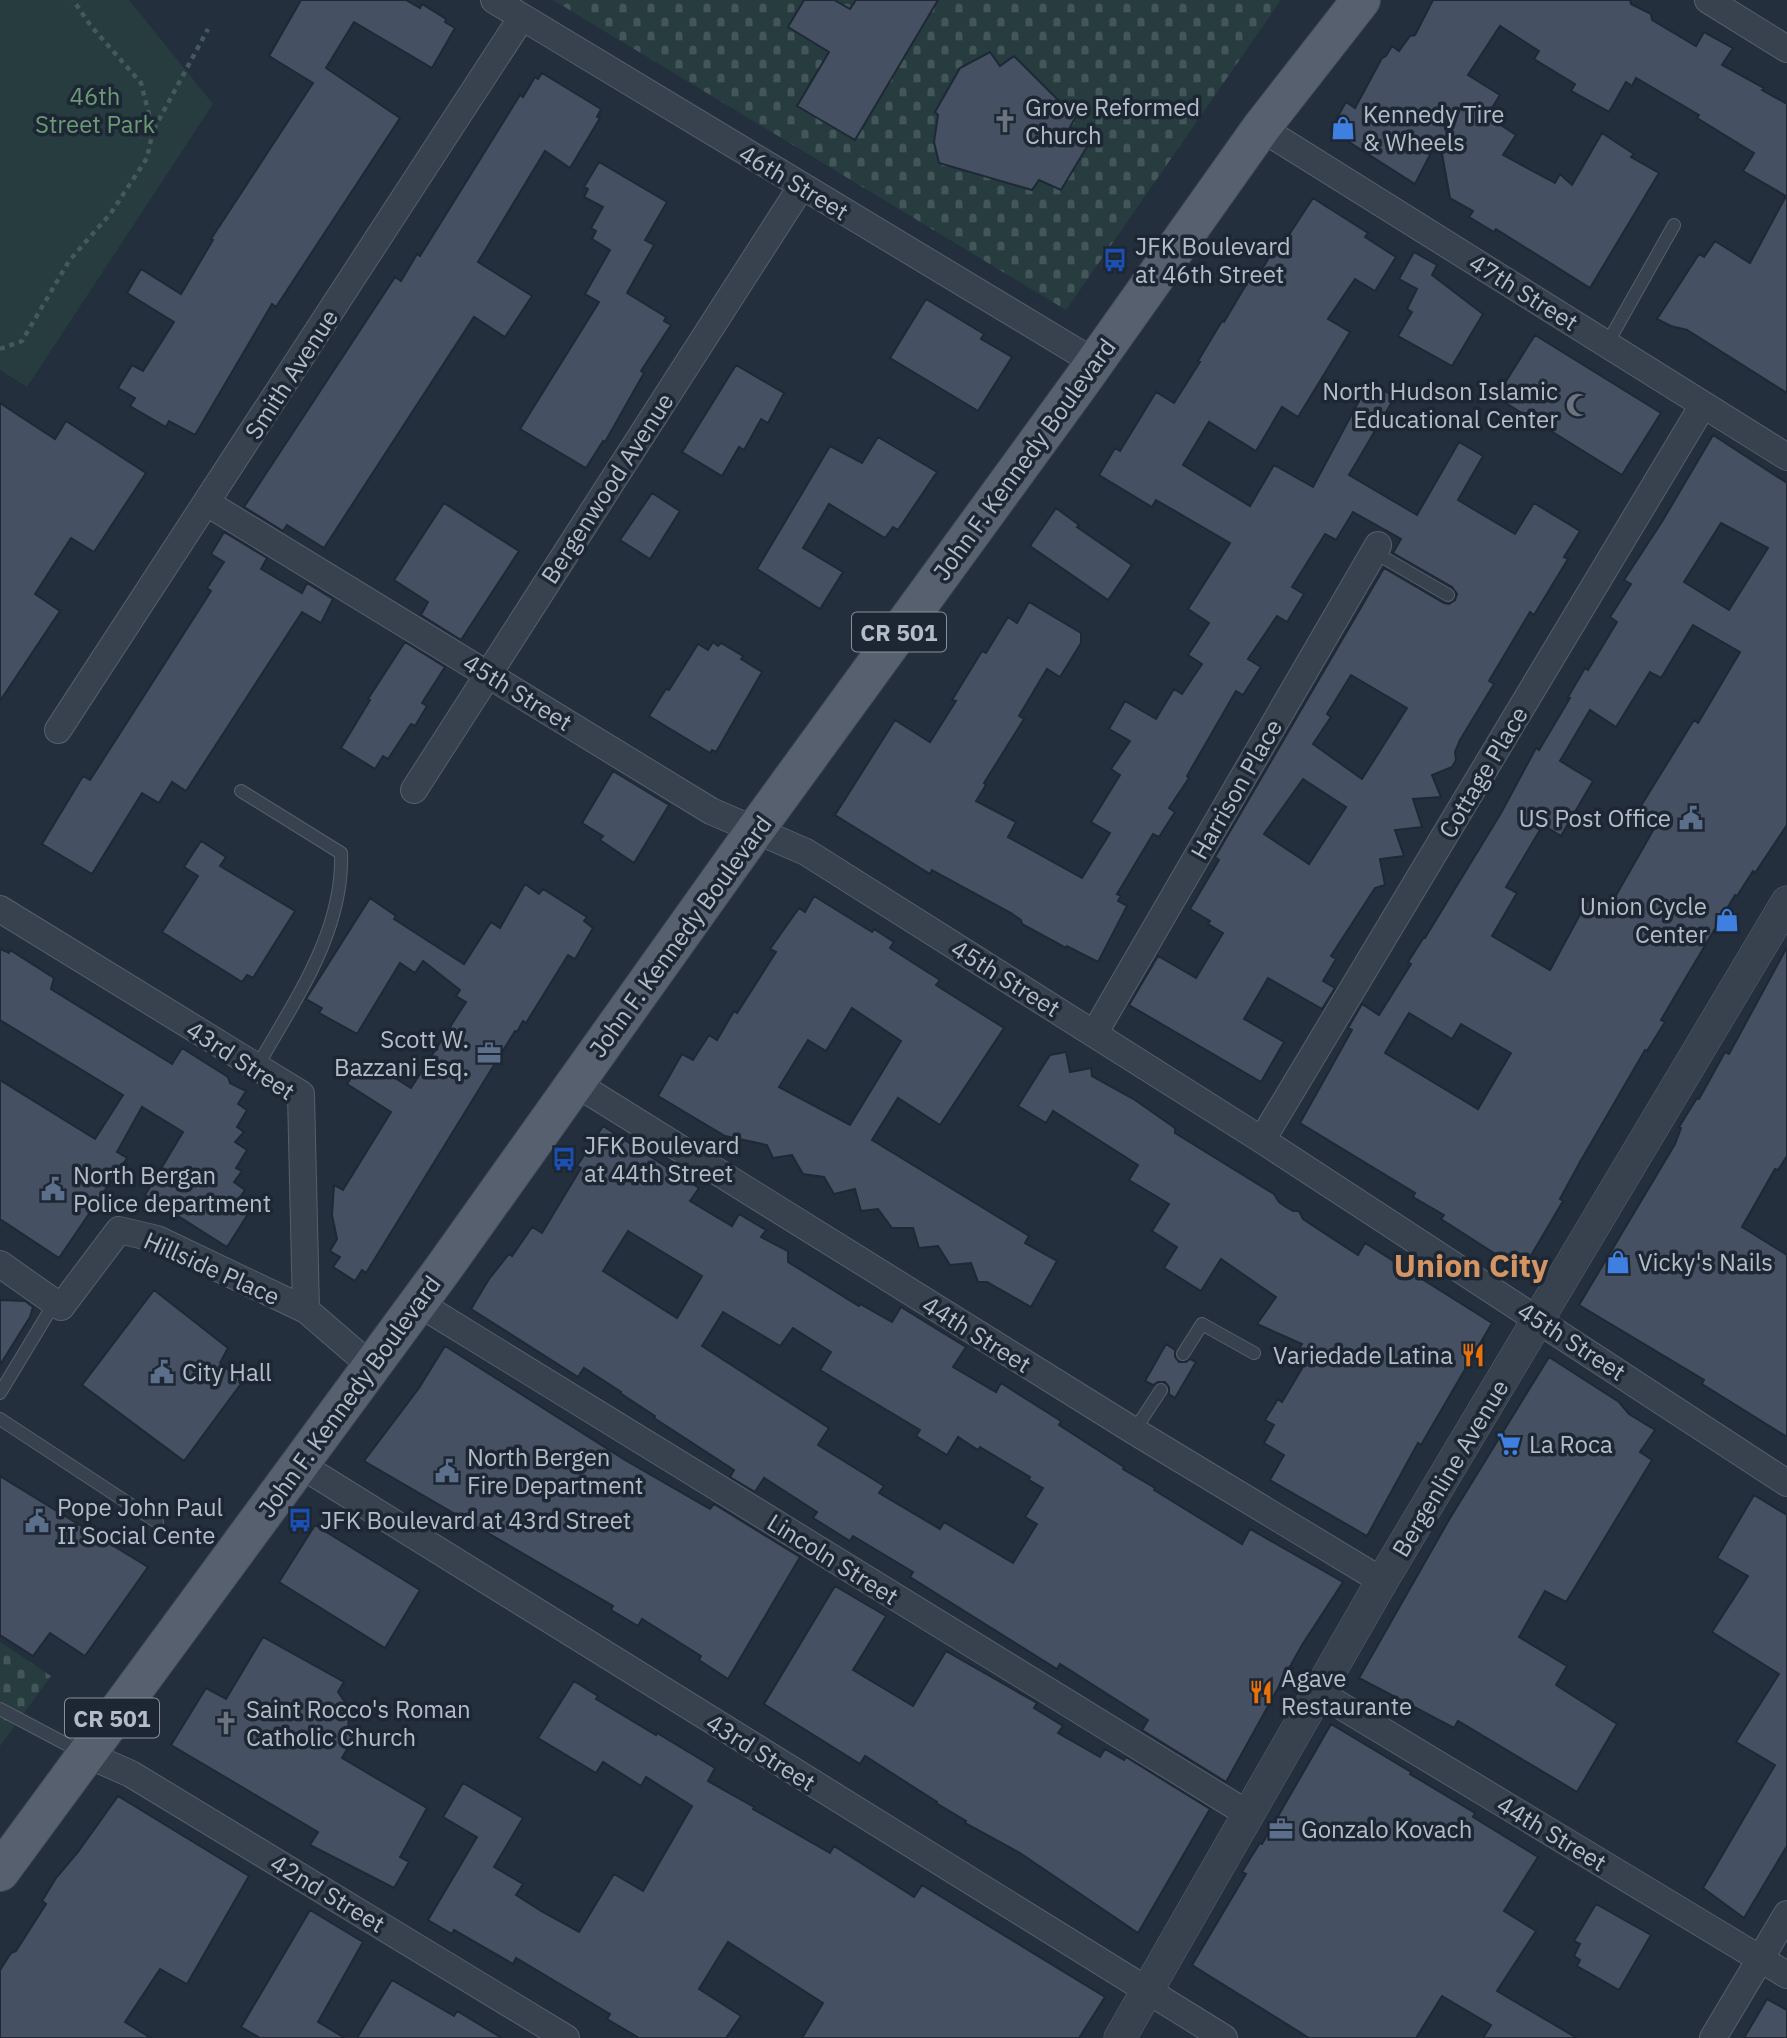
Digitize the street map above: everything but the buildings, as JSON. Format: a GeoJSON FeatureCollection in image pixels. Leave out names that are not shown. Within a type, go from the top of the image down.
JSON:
{"type":"FeatureCollection","features":[{"type":"Feature","properties":{"kind":"main road","name":"John F. Kennedy Boulevard"},"geometry":{"type":"LineString","coordinates":[[0,1872],[418,1303],[1261,128],[1362,0]]}},
{"type":"Feature","properties":{"kind":"street","name":"46th Street"},"geometry":{"type":"LineString","coordinates":[[494,0],[1094,362]]}},
{"type":"Feature","properties":{"kind":"street"},"geometry":{"type":"LineString","coordinates":[[1708,0],[1787,49]]}},
{"type":"Feature","properties":{"kind":"street","name":"Smith Avenue"},"geometry":{"type":"LineString","coordinates":[[58,730],[522,18]]}},
{"type":"Feature","properties":{"kind":"street","name":"47th Street"},"geometry":{"type":"LineString","coordinates":[[1261,128],[1787,457]]}},
{"type":"Feature","properties":{"kind":"street","name":"Bergenwood Avenue"},"geometry":{"type":"LineString","coordinates":[[414,790],[802,187]]}},
{"type":"Feature","properties":{"kind":"street","name":"Cottage Place"},"geometry":{"type":"LineString","coordinates":[[1262,1140],[1703,405]]}},
{"type":"Feature","properties":{"kind":"street","name":"45th Street"},"geometry":{"type":"LineString","coordinates":[[207,503],[711,811],[806,852],[1262,1140],[1787,1483]]}},
{"type":"Feature","properties":{"kind":"street","name":"Harrison Place"},"geometry":{"type":"LineString","coordinates":[[1094,1034],[1376,548]]}},
{"type":"Feature","properties":{"kind":"street","name":"Bergenline Avenue"},"geometry":{"type":"LineString","coordinates":[[1120,2038],[1382,1581],[1775,932],[1787,902]]}},
{"type":"Feature","properties":{"kind":"street","name":"43rd Street"},"geometry":{"type":"LineString","coordinates":[[0,909],[301,1094],[306,1310]]}},
{"type":"Feature","properties":{"kind":"street","name":"44th Street"},"geometry":{"type":"LineString","coordinates":[[575,1083],[1134,1431],[1382,1581]]}},
{"type":"Feature","properties":{"kind":"street","name":"Hillside Place"},"geometry":{"type":"LineString","coordinates":[[58,1304],[119,1230],[157,1239],[306,1310]]}},
{"type":"Feature","properties":{"kind":"street"},"geometry":{"type":"LineString","coordinates":[[0,1264],[58,1304]]}},
{"type":"Feature","properties":{"kind":"street","name":"Lincoln Street"},"geometry":{"type":"LineString","coordinates":[[418,1303],[1248,1814]]}},
{"type":"Feature","properties":{"kind":"street"},"geometry":{"type":"LineString","coordinates":[[306,1310],[371,1366]]}},
{"type":"Feature","properties":{"kind":"street","name":"43rd Street"},"geometry":{"type":"LineString","coordinates":[[299,1464],[1224,2038]]}},
{"type":"Feature","properties":{"kind":"street","name":"44th Street"},"geometry":{"type":"LineString","coordinates":[[1318,1692],[1787,1975]]}},
{"type":"Feature","properties":{"kind":"street","name":"42nd Street"},"geometry":{"type":"LineString","coordinates":[[86,1755],[131,1774],[566,2038]]}},
{"type":"Feature","properties":{"kind":"street"},"geometry":{"type":"LineString","coordinates":[[1713,2038],[1787,1914]]}},
{"type":"Feature","properties":{"kind":"lane"},"geometry":{"type":"LineString","coordinates":[[1607,344],[1674,225]]}},
{"type":"Feature","properties":{"kind":"lane"},"geometry":{"type":"LineString","coordinates":[[1376,548],[1448,595]]}},
{"type":"Feature","properties":{"kind":"lane"},"geometry":{"type":"LineString","coordinates":[[241,791],[341,853],[340,891],[323,949],[257,1067]]}},
{"type":"Feature","properties":{"kind":"lane"},"geometry":{"type":"LineString","coordinates":[[0,1393],[58,1304]]}},
{"type":"Feature","properties":{"kind":"lane"},"geometry":{"type":"LineString","coordinates":[[1183,1354],[1202,1324],[1254,1353]]}},
{"type":"Feature","properties":{"kind":"lane"},"geometry":{"type":"LineString","coordinates":[[1134,1431],[1161,1390]]}},
{"type":"Feature","properties":{"kind":"lane"},"geometry":{"type":"LineString","coordinates":[[0,1419],[158,1522]]}},
{"type":"Feature","properties":{"kind":"lane"},"geometry":{"type":"LineString","coordinates":[[0,1709],[86,1755]]}},
{"type":"Feature","properties":{"kind":"path"},"geometry":{"type":"LineString","coordinates":[[73,0],[90,26],[141,83],[153,130]]}},
{"type":"Feature","properties":{"kind":"path"},"geometry":{"type":"LineString","coordinates":[[0,349],[22,341],[69,261],[111,213],[147,158],[153,130],[208,29]]}},
{"type":"Feature","properties":{"kind":"green space","name":"46th Street Park"},"geometry":{"type":"Polygon","coordinates":[[[0,0],[129,0],[213,104],[27,387],[0,370],[0,0]]]}},
{"type":"Feature","properties":{"kind":"green space"},"geometry":{"type":"Polygon","coordinates":[[[553,0],[1281,0],[1066,310],[553,0]]]}},
{"type":"Feature","properties":{"kind":"green space"},"geometry":{"type":"Polygon","coordinates":[[[0,1642],[51,1676],[0,1746],[0,1642]]]}},
{"type":"Feature","properties":{"kind":"place","name":"Grove Reformed Church"},"geometry":{"type":"Point","coordinates":[1005,121]}},
{"type":"Feature","properties":{"kind":"place","name":"Kennedy Tire & Wheels"},"geometry":{"type":"Point","coordinates":[1343,128]}},
{"type":"Feature","properties":{"kind":"place","name":"JFK Boulevard at 46th Street"},"geometry":{"type":"Point","coordinates":[1115,260]}},
{"type":"Feature","properties":{"kind":"place","name":"North Hudson Islamic Educational Center"},"geometry":{"type":"Point","coordinates":[1578,405]}},
{"type":"Feature","properties":{"kind":"place","name":"US Post Office"},"geometry":{"type":"Point","coordinates":[1691,818]}},
{"type":"Feature","properties":{"kind":"place","name":"Union Cycle Center"},"geometry":{"type":"Point","coordinates":[1727,920]}},
{"type":"Feature","properties":{"kind":"place","name":"Scott W. Bazzani Esq."},"geometry":{"type":"Point","coordinates":[489,1053]}},
{"type":"Feature","properties":{"kind":"place","name":"JFK Boulevard at 44th Street"},"geometry":{"type":"Point","coordinates":[564,1159]}},
{"type":"Feature","properties":{"kind":"place","name":"North Bergan Police department"},"geometry":{"type":"Point","coordinates":[53,1189]}},
{"type":"Feature","properties":{"kind":"place","name":"Vicky's Nails"},"geometry":{"type":"Point","coordinates":[1618,1262]}},
{"type":"Feature","properties":{"kind":"place","name":"Variedade Latina"},"geometry":{"type":"Point","coordinates":[1473,1355]}},
{"type":"Feature","properties":{"kind":"place","name":"City Hall"},"geometry":{"type":"Point","coordinates":[162,1372]}},
{"type":"Feature","properties":{"kind":"place","name":"La Roca"},"geometry":{"type":"Point","coordinates":[1509,1444]}},
{"type":"Feature","properties":{"kind":"place","name":"North Bergen Fire Department"},"geometry":{"type":"Point","coordinates":[447,1471]}},
{"type":"Feature","properties":{"kind":"place","name":"JFK Boulevard at 43rd Street"},"geometry":{"type":"Point","coordinates":[300,1520]}},
{"type":"Feature","properties":{"kind":"place","name":"Pope John Paul II Social Cente"},"geometry":{"type":"Point","coordinates":[37,1521]}},
{"type":"Feature","properties":{"kind":"place","name":"Agave Restaurante"},"geometry":{"type":"Point","coordinates":[1261,1692]}},
{"type":"Feature","properties":{"kind":"place","name":"Saint Rocco's Roman Catholic Church"},"geometry":{"type":"Point","coordinates":[226,1723]}},
{"type":"Feature","properties":{"kind":"place","name":"Gonzalo Kovach"},"geometry":{"type":"Point","coordinates":[1281,1829]}},
{"type":"Feature","properties":{"kind":"district","name":"Union City"},"geometry":{"type":"Point","coordinates":[1471,1265]}}]}
